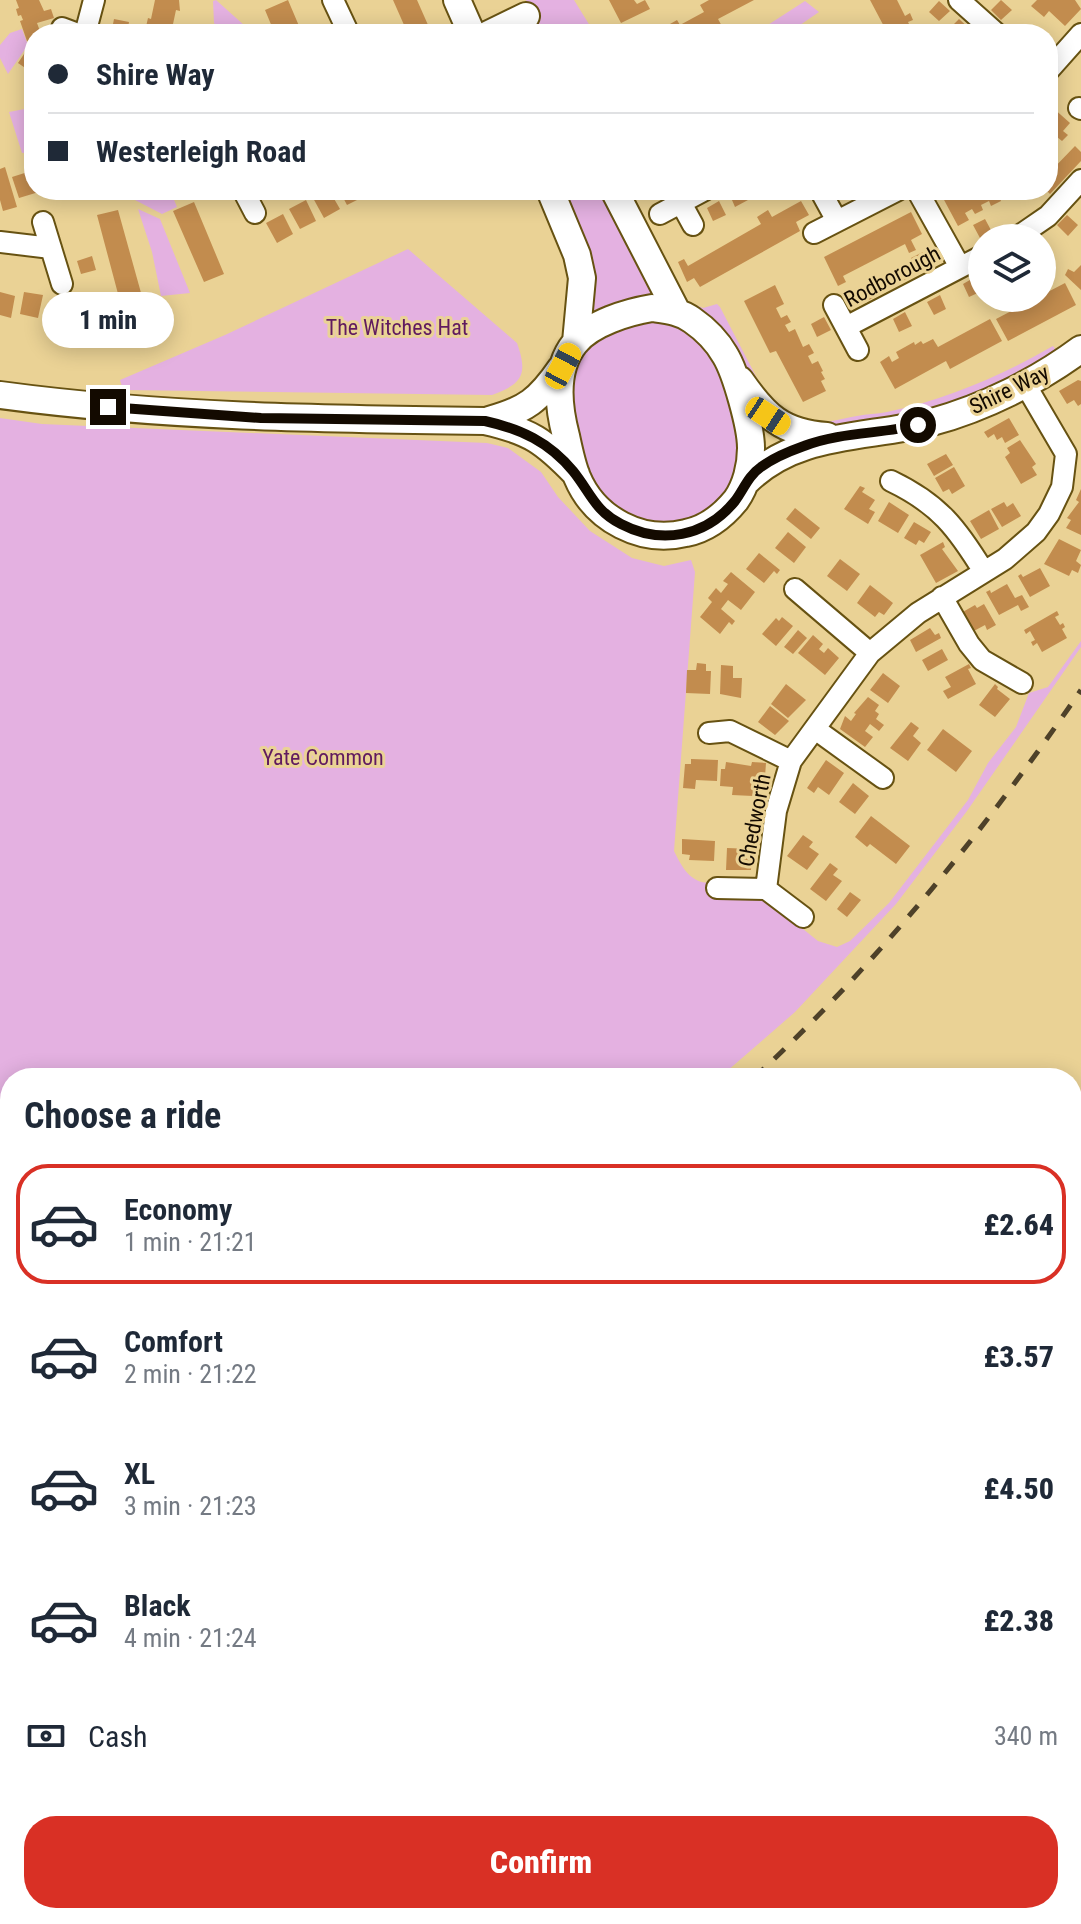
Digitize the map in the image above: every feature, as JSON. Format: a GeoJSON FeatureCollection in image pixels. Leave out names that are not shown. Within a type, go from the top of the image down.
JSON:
{"type":"FeatureCollection","features":[{"type":"Feature","properties":{"kind":"street"},"geometry":{"type":"LineString","coordinates":[[88,24],[94,0]]}},
{"type":"Feature","properties":{"kind":"street"},"geometry":{"type":"LineString","coordinates":[[333,0],[344,24]]}},
{"type":"Feature","properties":{"kind":"street"},"geometry":{"type":"LineString","coordinates":[[457,0],[468,24]]}},
{"type":"Feature","properties":{"kind":"street"},"geometry":{"type":"LineString","coordinates":[[959,0],[986,24]]}},
{"type":"Feature","properties":{"kind":"street"},"geometry":{"type":"LineString","coordinates":[[1058,60],[1081,34]]}},
{"type":"Feature","properties":{"kind":"street"},"geometry":{"type":"LineString","coordinates":[[1036,224],[1048,216],[1081,180]]}},
{"type":"Feature","properties":{"kind":"street"},"geometry":{"type":"LineString","coordinates":[[249,200],[255,213]]}},
{"type":"Feature","properties":{"kind":"street"},"geometry":{"type":"LineString","coordinates":[[485,421],[512,414],[543,394],[576,342],[582,278],[577,255],[554,200]]}},
{"type":"Feature","properties":{"kind":"street"},"geometry":{"type":"LineString","coordinates":[[619,200],[677,312]]}},
{"type":"Feature","properties":{"kind":"street"},"geometry":{"type":"LineString","coordinates":[[660,214],[687,200]]}},
{"type":"Feature","properties":{"kind":"street"},"geometry":{"type":"LineString","coordinates":[[825,200],[837,221]]}},
{"type":"Feature","properties":{"kind":"street"},"geometry":{"type":"LineString","coordinates":[[814,233],[878,200]]}},
{"type":"Feature","properties":{"kind":"street","name":"Rodborough"},"geometry":{"type":"LineString","coordinates":[[923,200],[960,267]]}},
{"type":"Feature","properties":{"kind":"street"},"geometry":{"type":"LineString","coordinates":[[681,203],[693,225]]}},
{"type":"Feature","properties":{"kind":"street"},"geometry":{"type":"LineString","coordinates":[[43,222],[62,284]]}},
{"type":"Feature","properties":{"kind":"street"},"geometry":{"type":"LineString","coordinates":[[0,242],[51,248]]}},
{"type":"Feature","properties":{"kind":"street","name":"Rodborough"},"geometry":{"type":"LineString","coordinates":[[846,327],[968,263]]}},
{"type":"Feature","properties":{"kind":"street","name":"Rodborough"},"geometry":{"type":"LineString","coordinates":[[834,305],[858,350]]}},
{"type":"Feature","properties":{"kind":"street"},"geometry":{"type":"LineString","coordinates":[[0,395],[132,410],[261,418],[485,421],[516,428],[537,438],[576,474],[594,503],[611,519],[640,534],[670,537],[700,530],[720,517],[736,500],[747,481],[752,447],[737,381],[725,355],[710,335],[690,318],[677,312],[652,308],[629,312],[603,323],[576,342]]}},
{"type":"Feature","properties":{"kind":"street","name":"Shire Way"},"geometry":{"type":"LineString","coordinates":[[747,481],[761,467],[806,445],[838,437],[901,429],[935,421],[981,404],[1025,384],[1081,349]]}},
{"type":"Feature","properties":{"kind":"street"},"geometry":{"type":"LineString","coordinates":[[563,366],[560,412],[576,474]]}},
{"type":"Feature","properties":{"kind":"street","name":"Shire Way"},"geometry":{"type":"LineString","coordinates":[[730,366],[768,416],[787,429],[806,435],[838,437]]}},
{"type":"Feature","properties":{"kind":"street","name":"Chedworth"},"geometry":{"type":"LineString","coordinates":[[766,889],[776,811],[791,761],[870,653],[884,639],[942,597],[1020,548],[1049,514],[1074,450],[1025,384]]}},
{"type":"Feature","properties":{"kind":"street"},"geometry":{"type":"LineString","coordinates":[[891,481],[907,489],[951,522],[984,572]]}},
{"type":"Feature","properties":{"kind":"street"},"geometry":{"type":"LineString","coordinates":[[795,589],[870,653]]}},
{"type":"Feature","properties":{"kind":"street"},"geometry":{"type":"LineString","coordinates":[[942,597],[982,660],[1022,683]]}},
{"type":"Feature","properties":{"kind":"street"},"geometry":{"type":"LineString","coordinates":[[815,729],[883,778]]}},
{"type":"Feature","properties":{"kind":"street","name":"Chedworth"},"geometry":{"type":"LineString","coordinates":[[709,733],[730,731],[791,761]]}},
{"type":"Feature","properties":{"kind":"street","name":"Chedworth"},"geometry":{"type":"LineString","coordinates":[[717,888],[766,889],[803,917]]}},
{"type":"Feature","properties":{"kind":"green space"},"geometry":{"type":"Polygon","coordinates":[[[216,0],[243,24],[215,24],[213,1],[216,0]]]}},
{"type":"Feature","properties":{"kind":"green space"},"geometry":{"type":"Polygon","coordinates":[[[526,0],[574,0],[589,24],[537,24],[526,0]]]}},
{"type":"Feature","properties":{"kind":"green space"},"geometry":{"type":"Polygon","coordinates":[[[805,1],[819,12],[802,24],[769,24],[805,1]]]}},
{"type":"Feature","properties":{"kind":"green space"},"geometry":{"type":"Polygon","coordinates":[[[22,29],[24,51],[8,74],[0,58],[0,45],[10,33],[22,29]]]}},
{"type":"Feature","properties":{"kind":"green space"},"geometry":{"type":"Polygon","coordinates":[[[24,109],[24,153],[22,153],[9,112],[24,109]]]}},
{"type":"Feature","properties":{"kind":"green space"},"geometry":{"type":"Polygon","coordinates":[[[135,200],[174,200],[177,207],[162,214],[135,200]]]}},
{"type":"Feature","properties":{"kind":"green space"},"geometry":{"type":"Polygon","coordinates":[[[559,200],[607,200],[658,298],[622,301],[592,315],[559,200]]]}},
{"type":"Feature","properties":{"kind":"green space"},"geometry":{"type":"Polygon","coordinates":[[[138,209],[160,219],[190,293],[161,296],[152,252],[138,209]]]}},
{"type":"Feature","properties":{"kind":"green space","name":"The Witches Hat"},"geometry":{"type":"Polygon","coordinates":[[[408,249],[517,343],[522,370],[511,387],[492,395],[123,390],[120,380],[225,335],[408,249]]]}},
{"type":"Feature","properties":{"kind":"green space"},"geometry":{"type":"Polygon","coordinates":[[[693,304],[703,308],[717,304],[720,307],[774,411],[803,423],[887,412],[931,400],[993,377],[1053,346],[1056,350],[985,389],[948,403],[875,421],[805,429],[775,418],[763,407],[750,387],[729,336],[693,304]]]}},
{"type":"Feature","properties":{"kind":"green space"},"geometry":{"type":"Polygon","coordinates":[[[669,320],[701,340],[723,375],[741,449],[732,486],[720,500],[691,521],[664,526],[619,514],[588,477],[568,385],[584,350],[626,321],[669,320]]]}},
{"type":"Feature","properties":{"kind":"green space","name":"Yate Common"},"geometry":{"type":"Polygon","coordinates":[[[0,418],[42,424],[487,443],[508,448],[541,472],[558,497],[590,531],[632,558],[664,566],[691,560],[695,572],[674,851],[692,877],[710,883],[710,892],[715,899],[762,896],[818,941],[837,947],[850,941],[889,903],[968,800],[988,763],[1016,727],[1029,693],[1048,687],[1081,641],[1081,647],[967,811],[896,904],[795,1012],[731,1068],[0,1068],[0,418]]]}},
{"type":"Feature","properties":{"kind":"building"},"geometry":{"type":"Polygon","coordinates":[[[16,0],[39,0],[44,11],[51,9],[54,18],[37,24],[24,24],[24,32],[20,21],[23,20],[16,9],[19,8],[16,0]]]}},
{"type":"Feature","properties":{"kind":"building"},"geometry":{"type":"Polygon","coordinates":[[[155,0],[179,0],[180,11],[176,10],[173,24],[147,24],[148,18],[151,19],[155,0]]]}},
{"type":"Feature","properties":{"kind":"building"},"geometry":{"type":"Polygon","coordinates":[[[288,0],[298,24],[271,24],[265,10],[288,0]]]}},
{"type":"Feature","properties":{"kind":"building"},"geometry":{"type":"Polygon","coordinates":[[[393,0],[417,0],[428,24],[404,24],[393,0]]]}},
{"type":"Feature","properties":{"kind":"building"},"geometry":{"type":"Polygon","coordinates":[[[609,0],[634,0],[637,4],[645,0],[650,9],[621,23],[609,0]]]}},
{"type":"Feature","properties":{"kind":"building"},"geometry":{"type":"Polygon","coordinates":[[[709,0],[754,0],[718,19],[721,24],[682,24],[704,12],[700,5],[709,0]]]}},
{"type":"Feature","properties":{"kind":"building"},"geometry":{"type":"Polygon","coordinates":[[[870,0],[897,0],[905,16],[910,13],[913,20],[909,24],[883,24],[870,0]]]}},
{"type":"Feature","properties":{"kind":"building"},"geometry":{"type":"Polygon","coordinates":[[[1001,0],[1012,10],[1001,20],[991,10],[1001,0]]]}},
{"type":"Feature","properties":{"kind":"building"},"geometry":{"type":"Polygon","coordinates":[[[1037,0],[1075,0],[1081,9],[1065,26],[1049,11],[1044,17],[1031,6],[1037,0]]]}},
{"type":"Feature","properties":{"kind":"building"},"geometry":{"type":"Polygon","coordinates":[[[939,1],[950,11],[939,21],[929,12],[939,1]]]}},
{"type":"Feature","properties":{"kind":"building"},"geometry":{"type":"Polygon","coordinates":[[[114,19],[129,22],[129,24],[113,24],[114,19]]]}},
{"type":"Feature","properties":{"kind":"building"},"geometry":{"type":"Polygon","coordinates":[[[1058,112],[1070,123],[1063,131],[1068,135],[1062,141],[1058,138],[1058,112]]]}},
{"type":"Feature","properties":{"kind":"building"},"geometry":{"type":"Polygon","coordinates":[[[1075,146],[1081,152],[1081,161],[1058,185],[1058,164],[1075,146]]]}},
{"type":"Feature","properties":{"kind":"building"},"geometry":{"type":"Polygon","coordinates":[[[5,167],[17,207],[3,211],[0,169],[5,167]]]}},
{"type":"Feature","properties":{"kind":"building"},"geometry":{"type":"Polygon","coordinates":[[[24,173],[24,196],[19,198],[12,177],[24,173]]]}},
{"type":"Feature","properties":{"kind":"building"},"geometry":{"type":"Polygon","coordinates":[[[306,200],[316,221],[300,229],[289,209],[306,200]]]}},
{"type":"Feature","properties":{"kind":"building"},"geometry":{"type":"Polygon","coordinates":[[[314,200],[335,200],[340,209],[324,218],[314,200]]]}},
{"type":"Feature","properties":{"kind":"building"},"geometry":{"type":"Polygon","coordinates":[[[732,200],[748,200],[735,207],[732,200]]]}},
{"type":"Feature","properties":{"kind":"building"},"geometry":{"type":"Polygon","coordinates":[[[944,200],[1001,200],[991,206],[989,201],[981,205],[983,210],[975,214],[972,209],[965,213],[969,220],[958,226],[944,200]]]}},
{"type":"Feature","properties":{"kind":"building"},"geometry":{"type":"Polygon","coordinates":[[[719,201],[726,215],[713,221],[707,208],[719,201]]]}},
{"type":"Feature","properties":{"kind":"building"},"geometry":{"type":"Polygon","coordinates":[[[801,201],[809,215],[796,222],[800,231],[700,287],[694,278],[687,282],[678,262],[684,259],[688,266],[761,224],[757,217],[768,210],[772,217],[801,201]]]}},
{"type":"Feature","properties":{"kind":"building"},"geometry":{"type":"Polygon","coordinates":[[[194,202],[224,274],[204,282],[173,211],[194,202]]]}},
{"type":"Feature","properties":{"kind":"building"},"geometry":{"type":"Polygon","coordinates":[[[118,210],[143,300],[121,305],[97,215],[118,210]]]}},
{"type":"Feature","properties":{"kind":"building"},"geometry":{"type":"Polygon","coordinates":[[[911,212],[922,234],[911,240],[916,250],[909,253],[905,244],[843,276],[846,282],[838,286],[824,257],[911,212]]]}},
{"type":"Feature","properties":{"kind":"building"},"geometry":{"type":"Polygon","coordinates":[[[283,214],[293,234],[277,243],[266,223],[283,214]]]}},
{"type":"Feature","properties":{"kind":"building"},"geometry":{"type":"Polygon","coordinates":[[[1067,215],[1078,225],[1068,236],[1057,225],[1067,215]]]}},
{"type":"Feature","properties":{"kind":"building"},"geometry":{"type":"Polygon","coordinates":[[[923,252],[930,265],[917,271],[911,258],[923,252]]]}},
{"type":"Feature","properties":{"kind":"building"},"geometry":{"type":"Polygon","coordinates":[[[92,256],[96,270],[81,274],[77,261],[92,256]]]}},
{"type":"Feature","properties":{"kind":"building"},"geometry":{"type":"Polygon","coordinates":[[[903,265],[909,278],[896,284],[890,271],[903,265]]]}},
{"type":"Feature","properties":{"kind":"building"},"geometry":{"type":"Polygon","coordinates":[[[1081,265],[1081,290],[1065,275],[1068,269],[1074,272],[1081,265]]]}},
{"type":"Feature","properties":{"kind":"building"},"geometry":{"type":"Polygon","coordinates":[[[1065,283],[1076,305],[1008,341],[996,319],[1009,312],[1056,312],[1056,288],[1065,283]]]}},
{"type":"Feature","properties":{"kind":"building"},"geometry":{"type":"Polygon","coordinates":[[[868,284],[875,297],[862,303],[855,290],[868,284]]]}},
{"type":"Feature","properties":{"kind":"building"},"geometry":{"type":"Polygon","coordinates":[[[775,285],[784,304],[776,308],[781,318],[787,315],[791,322],[785,325],[789,332],[795,329],[803,347],[809,344],[814,353],[808,356],[812,364],[818,361],[825,379],[821,381],[826,391],[803,402],[776,351],[770,353],[744,301],[775,285]]]}},
{"type":"Feature","properties":{"kind":"building"},"geometry":{"type":"Polygon","coordinates":[[[0,292],[15,296],[11,318],[0,315],[0,292]]]}},
{"type":"Feature","properties":{"kind":"building"},"geometry":{"type":"Polygon","coordinates":[[[24,292],[43,295],[38,318],[20,314],[24,292]]]}},
{"type":"Feature","properties":{"kind":"building"},"geometry":{"type":"Polygon","coordinates":[[[940,295],[946,309],[934,315],[927,302],[940,295]]]}},
{"type":"Feature","properties":{"kind":"building"},"geometry":{"type":"Polygon","coordinates":[[[905,312],[912,326],[899,332],[893,319],[905,312]]]}},
{"type":"Feature","properties":{"kind":"building"},"geometry":{"type":"Polygon","coordinates":[[[824,317],[831,330],[817,337],[811,324],[824,317]]]}},
{"type":"Feature","properties":{"kind":"building"},"geometry":{"type":"Polygon","coordinates":[[[990,319],[1002,341],[950,369],[946,361],[895,389],[880,362],[889,356],[892,362],[899,358],[896,352],[914,342],[915,345],[921,341],[923,344],[933,339],[938,347],[990,319]]]}},
{"type":"Feature","properties":{"kind":"building"},"geometry":{"type":"Polygon","coordinates":[[[1081,381],[1081,404],[1078,406],[1074,400],[1067,404],[1059,391],[1081,381]]]}},
{"type":"Feature","properties":{"kind":"building"},"geometry":{"type":"Polygon","coordinates":[[[1009,418],[1019,435],[1005,443],[1002,437],[997,440],[994,434],[988,438],[984,432],[1009,418]]]}},
{"type":"Feature","properties":{"kind":"building"},"geometry":{"type":"Polygon","coordinates":[[[1020,440],[1036,464],[1032,467],[1037,475],[1021,484],[1005,457],[1010,453],[1007,448],[1020,440]]]}},
{"type":"Feature","properties":{"kind":"building"},"geometry":{"type":"Polygon","coordinates":[[[946,454],[953,465],[934,476],[927,464],[946,454]]]}},
{"type":"Feature","properties":{"kind":"building"},"geometry":{"type":"Polygon","coordinates":[[[954,467],[965,486],[952,494],[949,489],[943,492],[935,478],[954,467]]]}},
{"type":"Feature","properties":{"kind":"building"},"geometry":{"type":"Polygon","coordinates":[[[860,486],[865,488],[862,492],[875,500],[869,509],[875,512],[868,524],[844,509],[860,486]]]}},
{"type":"Feature","properties":{"kind":"building"},"geometry":{"type":"Polygon","coordinates":[[[1081,489],[1081,535],[1066,528],[1071,520],[1067,518],[1079,502],[1076,500],[1081,489]]]}},
{"type":"Feature","properties":{"kind":"building"},"geometry":{"type":"Polygon","coordinates":[[[889,502],[909,515],[898,533],[878,521],[889,502]]]}},
{"type":"Feature","properties":{"kind":"building"},"geometry":{"type":"Polygon","coordinates":[[[1004,502],[1007,507],[1013,503],[1021,516],[1002,527],[991,509],[1004,502]]]}},
{"type":"Feature","properties":{"kind":"building"},"geometry":{"type":"Polygon","coordinates":[[[795,508],[820,528],[811,539],[786,519],[795,508]]]}},
{"type":"Feature","properties":{"kind":"building"},"geometry":{"type":"Polygon","coordinates":[[[989,510],[999,529],[981,539],[970,521],[989,510]]]}},
{"type":"Feature","properties":{"kind":"building"},"geometry":{"type":"Polygon","coordinates":[[[914,522],[931,532],[924,543],[919,540],[916,545],[904,538],[914,522]]]}},
{"type":"Feature","properties":{"kind":"building"},"geometry":{"type":"Polygon","coordinates":[[[788,532],[806,547],[794,563],[775,548],[788,532]]]}},
{"type":"Feature","properties":{"kind":"building"},"geometry":{"type":"Polygon","coordinates":[[[1059,539],[1081,550],[1076,561],[1081,565],[1078,573],[1072,570],[1069,576],[1044,564],[1059,539]]]}},
{"type":"Feature","properties":{"kind":"building"},"geometry":{"type":"Polygon","coordinates":[[[943,542],[945,547],[942,549],[958,571],[936,583],[920,555],[943,542]]]}},
{"type":"Feature","properties":{"kind":"building"},"geometry":{"type":"Polygon","coordinates":[[[759,553],[780,570],[777,574],[774,571],[764,583],[746,569],[759,553]]]}},
{"type":"Feature","properties":{"kind":"building"},"geometry":{"type":"Polygon","coordinates":[[[840,559],[860,574],[847,591],[827,576],[840,559]]]}},
{"type":"Feature","properties":{"kind":"building"},"geometry":{"type":"Polygon","coordinates":[[[1040,568],[1050,586],[1030,597],[1018,576],[1021,574],[1023,577],[1040,568]]]}},
{"type":"Feature","properties":{"kind":"building"},"geometry":{"type":"Polygon","coordinates":[[[731,572],[755,592],[741,610],[728,600],[721,609],[735,621],[732,625],[729,622],[720,634],[700,617],[712,602],[708,598],[716,588],[721,593],[728,584],[723,581],[731,572]]]}},
{"type":"Feature","properties":{"kind":"building"},"geometry":{"type":"Polygon","coordinates":[[[1007,584],[1015,598],[1022,595],[1029,607],[1021,611],[1018,605],[999,615],[986,592],[990,590],[991,593],[1007,584]]]}},
{"type":"Feature","properties":{"kind":"building"},"geometry":{"type":"Polygon","coordinates":[[[870,585],[893,603],[884,615],[879,612],[875,617],[857,603],[870,585]]]}},
{"type":"Feature","properties":{"kind":"building"},"geometry":{"type":"Polygon","coordinates":[[[984,604],[996,625],[987,630],[985,625],[972,632],[961,613],[984,604]]]}},
{"type":"Feature","properties":{"kind":"building"},"geometry":{"type":"Polygon","coordinates":[[[1057,611],[1059,615],[1055,617],[1060,625],[1063,623],[1065,627],[1062,629],[1067,638],[1042,652],[1037,643],[1033,646],[1031,642],[1035,640],[1030,631],[1026,634],[1024,630],[1057,611]]]}},
{"type":"Feature","properties":{"kind":"building"},"geometry":{"type":"Polygon","coordinates":[[[782,617],[793,626],[776,646],[762,634],[776,618],[779,621],[782,617]]]}},
{"type":"Feature","properties":{"kind":"building"},"geometry":{"type":"Polygon","coordinates":[[[930,628],[941,638],[916,652],[910,640],[930,628]]]}},
{"type":"Feature","properties":{"kind":"building"},"geometry":{"type":"Polygon","coordinates":[[[798,630],[807,638],[793,654],[784,647],[798,630]]]}},
{"type":"Feature","properties":{"kind":"building"},"geometry":{"type":"Polygon","coordinates":[[[813,635],[823,644],[819,649],[824,653],[828,648],[839,658],[825,675],[798,653],[813,635]]]}},
{"type":"Feature","properties":{"kind":"building"},"geometry":{"type":"Polygon","coordinates":[[[942,649],[948,660],[928,671],[922,660],[942,649]]]}},
{"type":"Feature","properties":{"kind":"building"},"geometry":{"type":"Polygon","coordinates":[[[697,663],[706,664],[706,671],[711,671],[710,694],[686,693],[687,670],[696,670],[697,663]]]}},
{"type":"Feature","properties":{"kind":"building"},"geometry":{"type":"Polygon","coordinates":[[[969,664],[971,668],[968,669],[976,684],[948,699],[943,691],[951,687],[945,677],[969,664]]]}},
{"type":"Feature","properties":{"kind":"building"},"geometry":{"type":"Polygon","coordinates":[[[721,665],[733,666],[733,678],[742,678],[741,698],[720,694],[721,665]]]}},
{"type":"Feature","properties":{"kind":"building"},"geometry":{"type":"Polygon","coordinates":[[[883,673],[900,686],[888,703],[870,690],[883,673]]]}},
{"type":"Feature","properties":{"kind":"building"},"geometry":{"type":"Polygon","coordinates":[[[786,684],[806,700],[788,718],[771,704],[786,684]]]}},
{"type":"Feature","properties":{"kind":"building"},"geometry":{"type":"Polygon","coordinates":[[[995,684],[1010,699],[995,717],[979,705],[995,684]]]}},
{"type":"Feature","properties":{"kind":"building"},"geometry":{"type":"Polygon","coordinates":[[[868,697],[879,705],[875,711],[879,714],[876,719],[884,725],[879,731],[870,724],[865,731],[873,737],[865,747],[840,729],[845,716],[851,721],[868,697]]]}},
{"type":"Feature","properties":{"kind":"building"},"geometry":{"type":"Polygon","coordinates":[[[770,706],[789,721],[775,735],[758,722],[770,706]]]}},
{"type":"Feature","properties":{"kind":"building"},"geometry":{"type":"Polygon","coordinates":[[[911,722],[919,728],[913,736],[921,743],[908,761],[890,748],[911,722]]]}},
{"type":"Feature","properties":{"kind":"building"},"geometry":{"type":"Polygon","coordinates":[[[943,729],[972,751],[956,772],[927,750],[943,729]]]}},
{"type":"Feature","properties":{"kind":"building"},"geometry":{"type":"Polygon","coordinates":[[[691,759],[718,760],[717,781],[696,780],[695,789],[683,788],[685,764],[691,764],[691,759]]]}},
{"type":"Feature","properties":{"kind":"building"},"geometry":{"type":"Polygon","coordinates":[[[826,760],[844,773],[829,795],[818,787],[814,793],[807,788],[826,760]]]}},
{"type":"Feature","properties":{"kind":"building"},"geometry":{"type":"Polygon","coordinates":[[[726,762],[751,766],[752,762],[766,763],[764,790],[754,790],[753,796],[732,795],[733,787],[720,786],[721,769],[725,769],[726,762]]]}},
{"type":"Feature","properties":{"kind":"building"},"geometry":{"type":"Polygon","coordinates":[[[853,783],[869,796],[855,814],[839,802],[853,783]]]}},
{"type":"Feature","properties":{"kind":"building"},"geometry":{"type":"Polygon","coordinates":[[[871,816],[910,846],[896,864],[870,844],[867,847],[855,837],[871,816]]]}},
{"type":"Feature","properties":{"kind":"building"},"geometry":{"type":"Polygon","coordinates":[[[803,835],[813,842],[809,847],[819,854],[807,870],[787,856],[803,835]]]}},
{"type":"Feature","properties":{"kind":"building"},"geometry":{"type":"Polygon","coordinates":[[[682,839],[715,841],[714,861],[689,860],[690,855],[682,854],[682,839]]]}},
{"type":"Feature","properties":{"kind":"building"},"geometry":{"type":"Polygon","coordinates":[[[727,848],[752,849],[751,870],[726,870],[727,848]]]}},
{"type":"Feature","properties":{"kind":"building"},"geometry":{"type":"Polygon","coordinates":[[[830,863],[838,869],[833,875],[842,881],[826,901],[810,889],[830,863]]]}},
{"type":"Feature","properties":{"kind":"building"},"geometry":{"type":"Polygon","coordinates":[[[850,892],[861,900],[847,917],[837,909],[850,892]]]}},
{"type":"Feature","properties":{"kind":"railway"},"geometry":{"type":"LineString","coordinates":[[764,1068],[844,988],[928,893],[1007,793],[1081,690]]}},
{"type":"Feature","properties":{"kind":"route"},"geometry":{"type":"LineString","coordinates":[[108,407],[261,418],[485,421],[516,428],[537,438],[556,454],[576,474],[594,503],[611,519],[640,534],[670,537],[700,530],[720,517],[761,467],[806,445],[918,425]]}}]}
